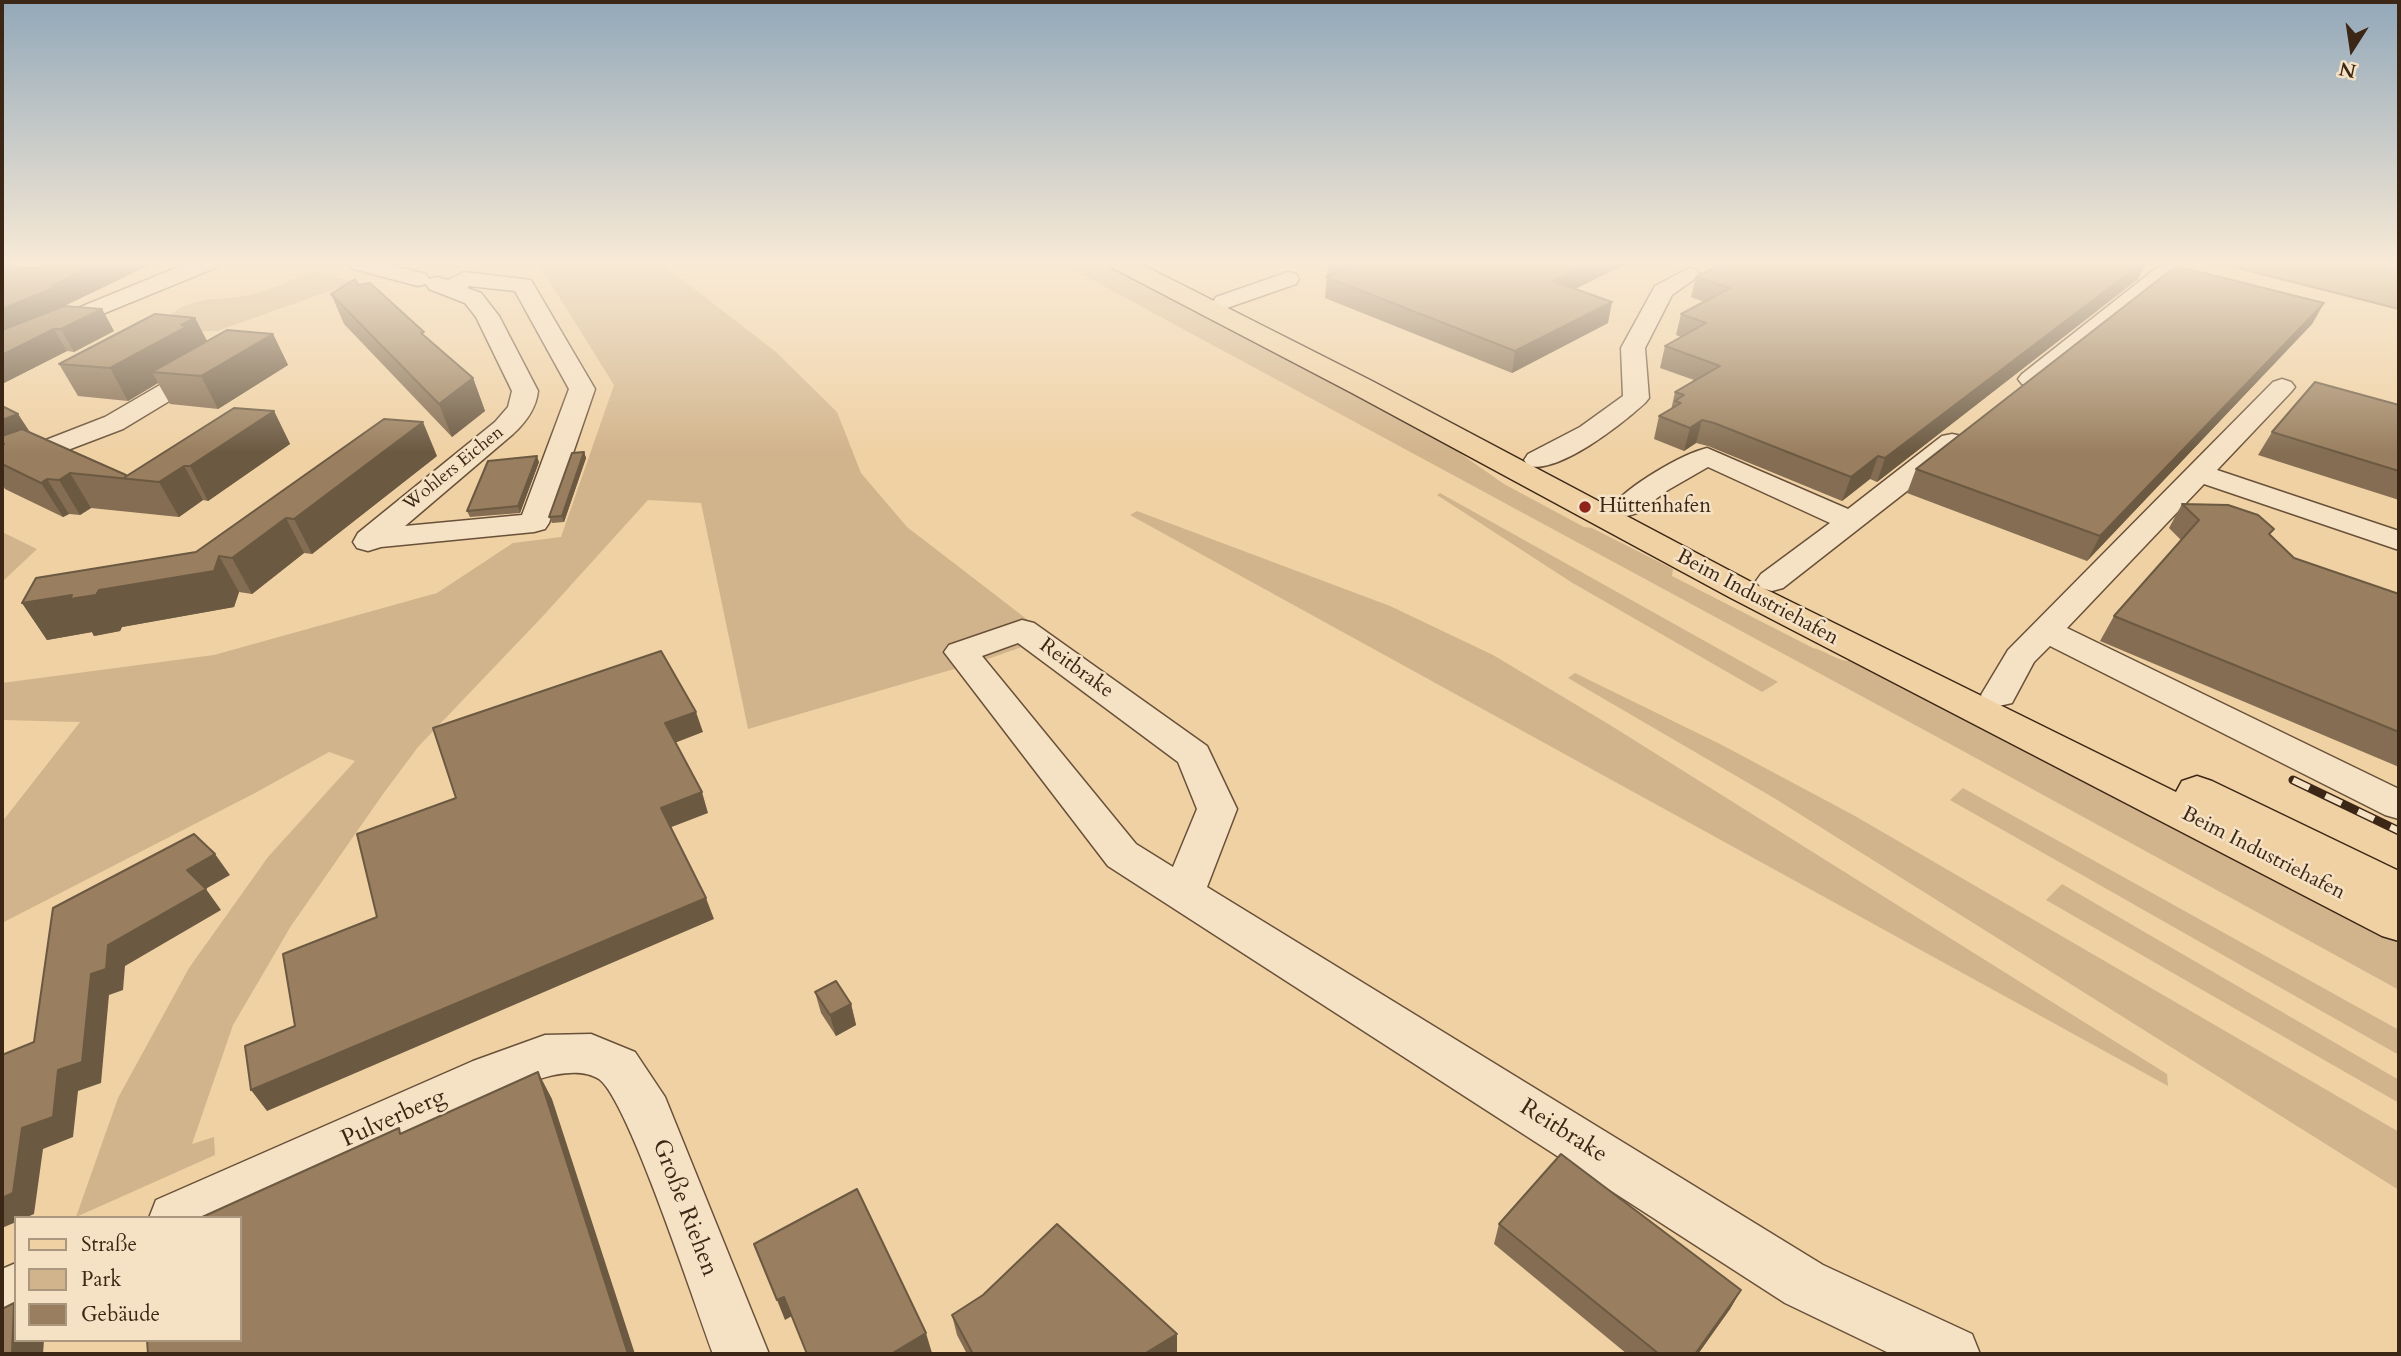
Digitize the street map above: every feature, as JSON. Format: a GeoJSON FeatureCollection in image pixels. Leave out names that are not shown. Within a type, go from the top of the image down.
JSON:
{"type":"FeatureCollection","features":[{"type":"Feature","properties":{"kind":"main road","name":"Beim Industriehafen"},"geometry":{"type":"LineString","coordinates":[[1244,326],[1741,590],[2399,923]]}},
{"type":"Feature","properties":{"kind":"main road","name":"Beim Industriehafen"},"geometry":{"type":"LineString","coordinates":[[1274,326],[1386,380],[1772,581],[1999,695],[2399,891]]}},
{"type":"Feature","properties":{"kind":"street"},"geometry":{"type":"LineString","coordinates":[[2,348],[13,336],[41,326]]}},
{"type":"Feature","properties":{"kind":"street","name":"Wohlers Eichen"},"geometry":{"type":"LineString","coordinates":[[492,326],[525,391],[518,415],[367,548],[534,523],[582,389],[546,326]]}},
{"type":"Feature","properties":{"kind":"street"},"geometry":{"type":"LineString","coordinates":[[1538,460],[1581,439],[1611,420],[1636,398],[1633,348],[1644,326]]}},
{"type":"Feature","properties":{"kind":"street"},"geometry":{"type":"LineString","coordinates":[[2010,397],[2098,326]]}},
{"type":"Feature","properties":{"kind":"street"},"geometry":{"type":"LineString","coordinates":[[2,467],[114,423],[225,358]]}},
{"type":"Feature","properties":{"kind":"street"},"geometry":{"type":"LineString","coordinates":[[1999,695],[2020,657],[2282,387]]}},
{"type":"Feature","properties":{"kind":"street"},"geometry":{"type":"LineString","coordinates":[[1772,581],[1967,430]]}},
{"type":"Feature","properties":{"kind":"street"},"geometry":{"type":"LineString","coordinates":[[1628,507],[1658,484],[1707,456],[1851,521]]}},
{"type":"Feature","properties":{"kind":"street"},"geometry":{"type":"LineString","coordinates":[[2198,472],[2399,541]]}},
{"type":"Feature","properties":{"kind":"street","name":"Reitbrake"},"geometry":{"type":"LineString","coordinates":[[1183,894],[1217,809],[1194,755],[1023,629],[961,652],[1122,855],[1183,894],[1804,1284],[1952,1354]]}},
{"type":"Feature","properties":{"kind":"street"},"geometry":{"type":"LineString","coordinates":[[2046,631],[2399,805]]}},
{"type":"Feature","properties":{"kind":"street","name":"Pulverberg"},"geometry":{"type":"LineString","coordinates":[[179,1216],[490,1076],[545,1055],[591,1054],[618,1066]]}},
{"type":"Feature","properties":{"kind":"street","name":"Große Riehen"},"geometry":{"type":"LineString","coordinates":[[618,1066],[648,1112],[741,1354]]}},
{"type":"Feature","properties":{"kind":"green space"},"geometry":{"type":"Polygon","coordinates":[[[161,326],[230,326],[217,331],[157,332],[161,326]]]}},
{"type":"Feature","properties":{"kind":"green space"},"geometry":{"type":"Polygon","coordinates":[[[577,326],[743,326],[776,352],[837,412],[861,473],[907,527],[1050,637],[985,660],[748,729],[701,503],[648,500],[543,616],[418,747],[291,926],[233,1025],[192,1144],[214,1137],[215,1155],[76,1216],[118,1098],[189,968],[268,857],[355,761],[329,752],[2,923],[2,822],[80,722],[2,720],[2,683],[214,655],[437,593],[513,543],[561,537],[614,385],[577,326]]]}},
{"type":"Feature","properties":{"kind":"green space"},"geometry":{"type":"Polygon","coordinates":[[[1178,326],[1225,326],[1457,447],[1454,449],[1504,484],[1584,527],[1592,528],[1673,569],[1672,576],[1813,648],[1842,660],[1852,658],[2399,936],[2399,990],[1178,326]]]}},
{"type":"Feature","properties":{"kind":"green space"},"geometry":{"type":"Polygon","coordinates":[[[1440,493],[1778,682],[1762,692],[1571,582],[1437,495],[1440,493]]]}},
{"type":"Feature","properties":{"kind":"green space"},"geometry":{"type":"Polygon","coordinates":[[[1137,511],[1390,606],[1493,655],[1610,725],[2167,1074],[2168,1086],[1130,515],[1137,511]]]}},
{"type":"Feature","properties":{"kind":"green space"},"geometry":{"type":"Polygon","coordinates":[[[2,532],[37,549],[2,582],[2,532]]]}},
{"type":"Feature","properties":{"kind":"green space"},"geometry":{"type":"Polygon","coordinates":[[[1575,673],[1722,745],[1855,816],[2399,1132],[2399,1190],[1774,798],[1568,678],[1575,673]]]}},
{"type":"Feature","properties":{"kind":"green space"},"geometry":{"type":"Polygon","coordinates":[[[1963,788],[2399,1030],[2399,1055],[1950,800],[1963,788]]]}},
{"type":"Feature","properties":{"kind":"green space"},"geometry":{"type":"Polygon","coordinates":[[[2062,884],[2399,1080],[2399,1103],[2046,900],[2062,884]]]}},
{"type":"Feature","properties":{"kind":"building"},"geometry":{"type":"Polygon","coordinates":[[[12,326],[67,326],[54,329],[2,355],[2,330],[12,326]]]}},
{"type":"Feature","properties":{"kind":"building"},"geometry":{"type":"Polygon","coordinates":[[[131,326],[187,326],[110,368],[59,364],[131,326]]]}},
{"type":"Feature","properties":{"kind":"building"},"geometry":{"type":"Polygon","coordinates":[[[363,326],[418,326],[424,332],[421,333],[473,378],[439,404],[363,326]]]}},
{"type":"Feature","properties":{"kind":"building"},"geometry":{"type":"Polygon","coordinates":[[[1452,326],[1564,326],[1515,351],[1452,326]]]}},
{"type":"Feature","properties":{"kind":"building"},"geometry":{"type":"Polygon","coordinates":[[[1700,326],[2059,326],[1885,458],[1878,456],[1851,477],[1714,423],[1702,420],[1690,428],[1659,416],[1681,403],[1675,401],[1684,395],[1675,392],[1720,366],[1665,346],[1700,326]]]}},
{"type":"Feature","properties":{"kind":"building"},"geometry":{"type":"Polygon","coordinates":[[[2099,326],[2302,326],[2100,536],[1916,469],[2099,326]]]}},
{"type":"Feature","properties":{"kind":"building"},"geometry":{"type":"Polygon","coordinates":[[[227,330],[273,334],[201,376],[152,372],[227,330]]]}},
{"type":"Feature","properties":{"kind":"building"},"geometry":{"type":"Polygon","coordinates":[[[2315,382],[2399,405],[2399,471],[2272,432],[2315,382]]]}},
{"type":"Feature","properties":{"kind":"building"},"geometry":{"type":"Polygon","coordinates":[[[2,406],[18,414],[2,420],[2,406]]]}},
{"type":"Feature","properties":{"kind":"building"},"geometry":{"type":"Polygon","coordinates":[[[234,408],[274,411],[190,466],[184,466],[159,482],[70,473],[59,480],[47,479],[41,483],[2,464],[2,436],[22,429],[126,475],[125,477],[234,408]]]}},
{"type":"Feature","properties":{"kind":"building"},"geometry":{"type":"Polygon","coordinates":[[[384,419],[423,422],[294,519],[286,518],[232,558],[219,556],[214,571],[99,590],[96,595],[70,599],[72,595],[22,603],[36,578],[196,552],[384,419]]]}},
{"type":"Feature","properties":{"kind":"building"},"geometry":{"type":"Polygon","coordinates":[[[584,452],[562,516],[549,517],[572,453],[584,452]]]}},
{"type":"Feature","properties":{"kind":"building"},"geometry":{"type":"Polygon","coordinates":[[[537,456],[518,506],[467,511],[488,461],[537,456]]]}},
{"type":"Feature","properties":{"kind":"building"},"geometry":{"type":"Polygon","coordinates":[[[2182,504],[2228,505],[2258,515],[2274,529],[2269,534],[2294,558],[2399,594],[2399,732],[2114,616],[2199,520],[2182,504]]]}},
{"type":"Feature","properties":{"kind":"building"},"geometry":{"type":"Polygon","coordinates":[[[661,651],[696,712],[665,723],[702,792],[661,808],[706,898],[251,1090],[245,1046],[295,1026],[283,954],[377,917],[357,834],[456,798],[433,728],[661,651]]]}},
{"type":"Feature","properties":{"kind":"building"},"geometry":{"type":"Polygon","coordinates":[[[194,834],[215,854],[187,870],[206,889],[108,945],[106,969],[91,974],[82,1062],[58,1070],[53,1117],[22,1128],[13,1193],[2,1198],[2,1055],[34,1042],[53,908],[194,834]]]}},
{"type":"Feature","properties":{"kind":"building"},"geometry":{"type":"Polygon","coordinates":[[[836,981],[851,1004],[830,1015],[815,992],[836,981]]]}},
{"type":"Feature","properties":{"kind":"building"},"geometry":{"type":"Polygon","coordinates":[[[538,1072],[628,1354],[148,1354],[147,1342],[242,1342],[242,1216],[204,1216],[399,1128],[400,1134],[538,1072]]]}},
{"type":"Feature","properties":{"kind":"building"},"geometry":{"type":"Polygon","coordinates":[[[1561,1154],[1741,1290],[1695,1354],[1659,1354],[1499,1224],[1561,1154]]]}},
{"type":"Feature","properties":{"kind":"building"},"geometry":{"type":"Polygon","coordinates":[[[857,1189],[926,1333],[891,1354],[807,1354],[784,1297],[777,1300],[754,1244],[857,1189]]]}},
{"type":"Feature","properties":{"kind":"building"},"geometry":{"type":"Polygon","coordinates":[[[1057,1224],[1177,1334],[1144,1354],[973,1354],[952,1315],[983,1295],[1057,1224]]]}},
{"type":"Feature","properties":{"kind":"building"},"geometry":{"type":"Polygon","coordinates":[[[14,1303],[12,1354],[2,1354],[2,1309],[14,1303]]]}},
{"type":"Feature","properties":{"kind":"railway"},"geometry":{"type":"LineString","coordinates":[[2293,780],[2399,831]]}},
{"type":"Feature","properties":{"kind":"place","name":"Hüttenhafen"},"geometry":{"type":"Point","coordinates":[1585,507]}}]}
